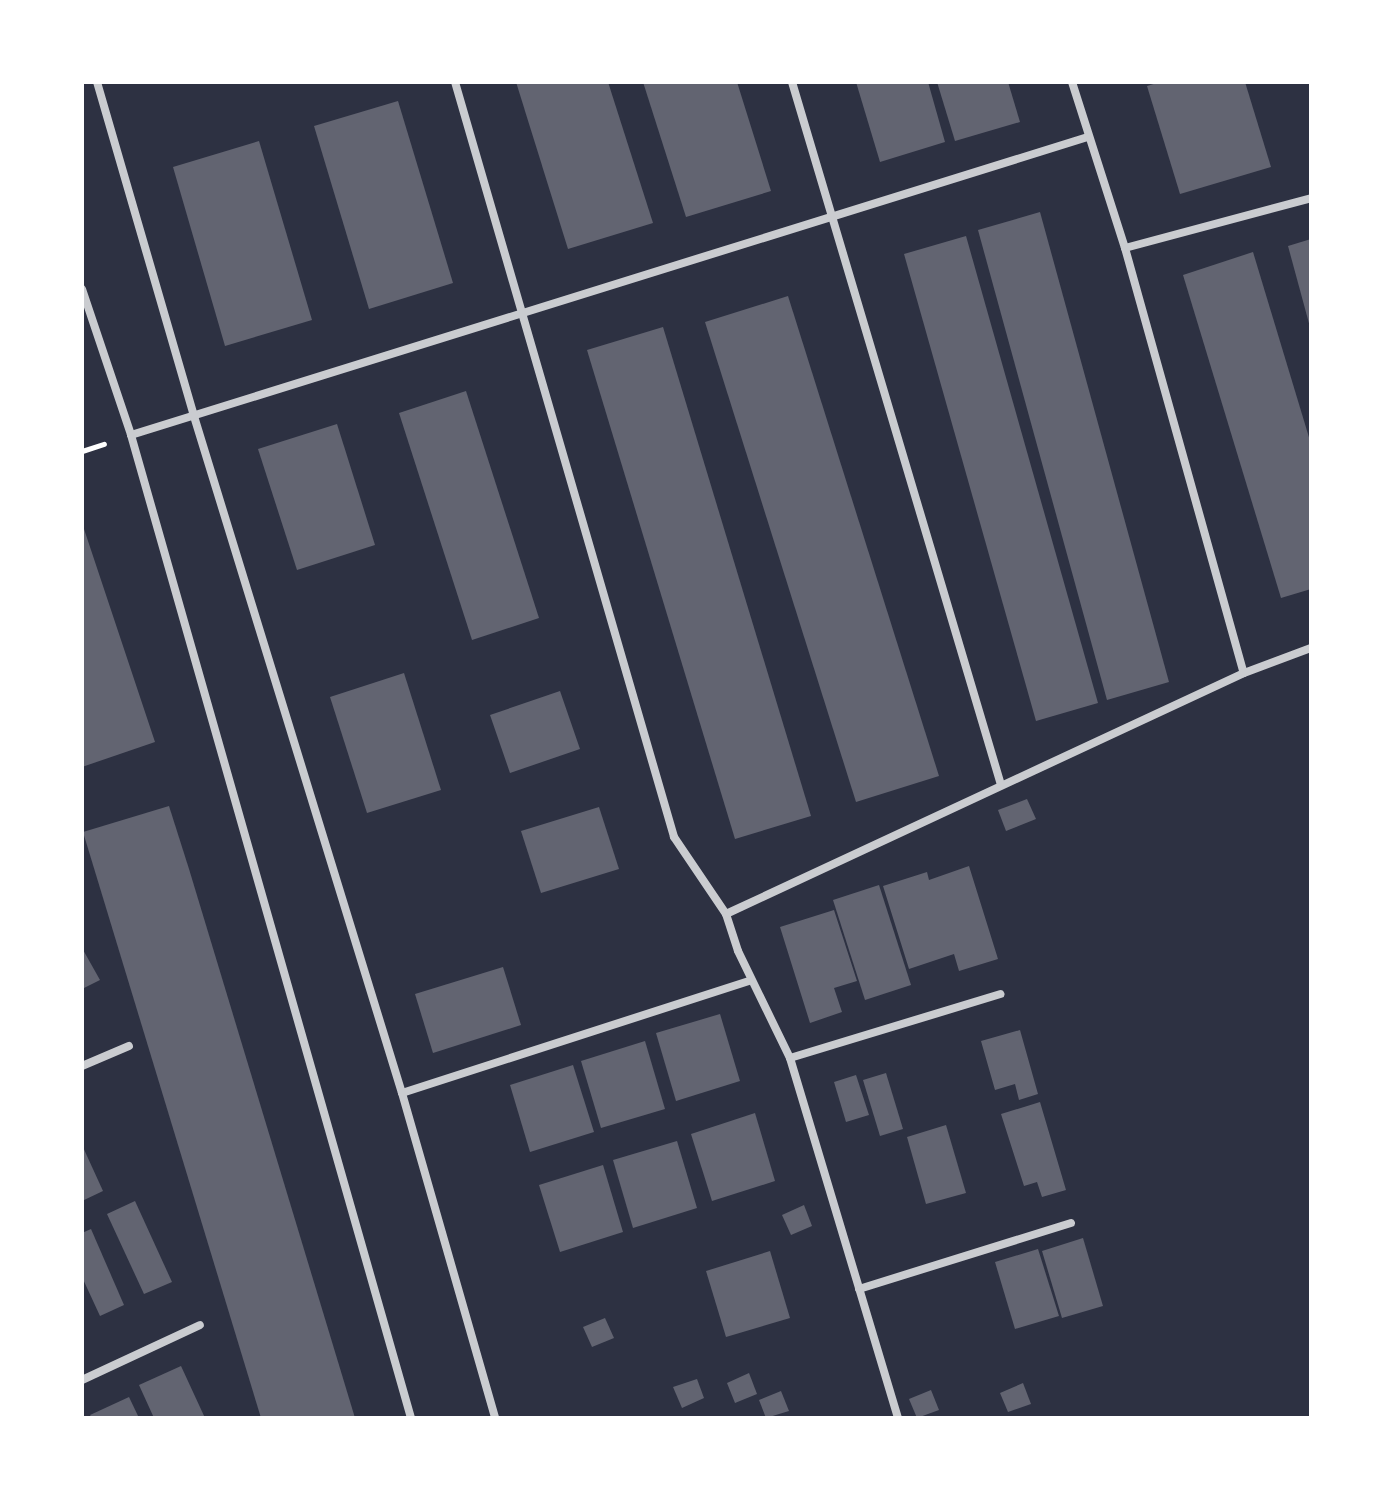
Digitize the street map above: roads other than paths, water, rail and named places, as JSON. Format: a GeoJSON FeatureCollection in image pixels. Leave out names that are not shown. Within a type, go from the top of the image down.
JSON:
{"type":"FeatureCollection","features":[{"type":"Feature","properties":{"kind":"street"},"geometry":{"type":"LineString","coordinates":[[97,82],[193,413],[402,1093],[495,1418]]}},
{"type":"Feature","properties":{"kind":"street"},"geometry":{"type":"LineString","coordinates":[[455,82],[674,837],[726,914],[751,980],[790,1058],[898,1418]]}},
{"type":"Feature","properties":{"kind":"street"},"geometry":{"type":"LineString","coordinates":[[792,82],[1001,785]]}},
{"type":"Feature","properties":{"kind":"street"},"geometry":{"type":"LineString","coordinates":[[1072,82],[1125,248],[1244,673]]}},
{"type":"Feature","properties":{"kind":"street"},"geometry":{"type":"LineString","coordinates":[[131,435],[193,413],[524,314],[1088,137]]}},
{"type":"Feature","properties":{"kind":"street"},"geometry":{"type":"LineString","coordinates":[[1125,248],[1311,198]]}},
{"type":"Feature","properties":{"kind":"street"},"geometry":{"type":"LineString","coordinates":[[82,289],[131,435],[411,1418]]}},
{"type":"Feature","properties":{"kind":"street"},"geometry":{"type":"LineString","coordinates":[[726,914],[1244,673],[1311,648]]}},
{"type":"Feature","properties":{"kind":"street"},"geometry":{"type":"LineString","coordinates":[[402,1093],[751,980]]}},
{"type":"Feature","properties":{"kind":"street"},"geometry":{"type":"LineString","coordinates":[[790,1058],[1000,994]]}},
{"type":"Feature","properties":{"kind":"street"},"geometry":{"type":"LineString","coordinates":[[82,1066],[129,1046]]}},
{"type":"Feature","properties":{"kind":"street"},"geometry":{"type":"LineString","coordinates":[[859,1289],[1071,1223]]}},
{"type":"Feature","properties":{"kind":"street"},"geometry":{"type":"LineString","coordinates":[[82,1380],[200,1325]]}}]}
